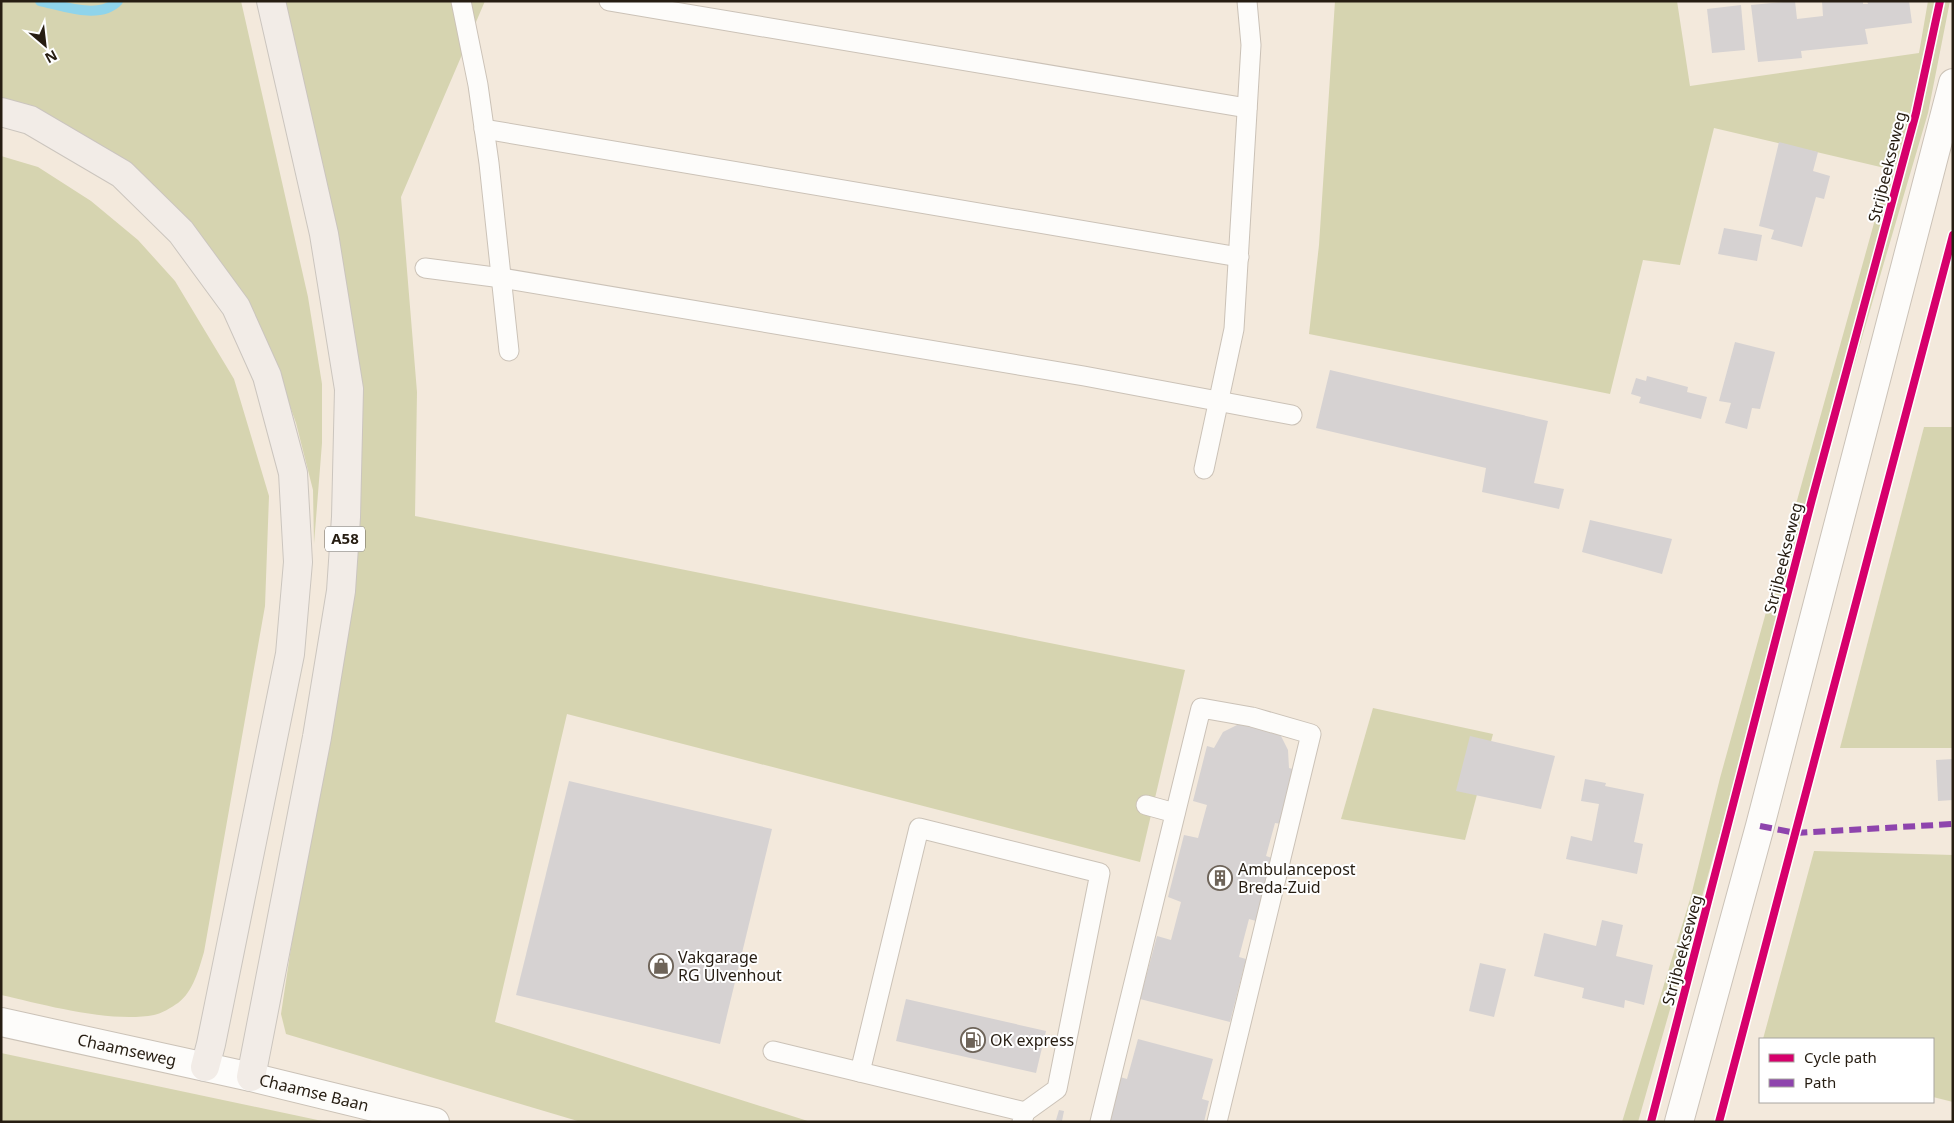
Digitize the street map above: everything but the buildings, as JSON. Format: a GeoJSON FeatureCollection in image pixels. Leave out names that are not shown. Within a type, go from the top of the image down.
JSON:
{"type":"FeatureCollection","features":[{"type":"Feature","properties":{"kind":"highway","name":"A58"},"geometry":{"type":"LineString","coordinates":[[251,1077],[317,737],[341,591],[346,517],[349,389],[324,234],[271,1]]}},
{"type":"Feature","properties":{"kind":"highway"},"geometry":{"type":"LineString","coordinates":[[1,112],[30,120],[122,174],[181,232],[236,307],[267,376],[293,472],[298,562],[290,654],[205,1067]]}},
{"type":"Feature","properties":{"kind":"main road"},"geometry":{"type":"LineString","coordinates":[[1679,1122],[1765,807],[1953,83]]}},
{"type":"Feature","properties":{"kind":"main road","name":"Chaamseweg"},"geometry":{"type":"LineString","coordinates":[[1,1022],[251,1077]]}},
{"type":"Feature","properties":{"kind":"main road","name":"Chaamse Baan"},"geometry":{"type":"LineString","coordinates":[[251,1077],[435,1122]]}},
{"type":"Feature","properties":{"kind":"lane"},"geometry":{"type":"LineString","coordinates":[[461,1],[484,129],[509,351]]}},
{"type":"Feature","properties":{"kind":"lane"},"geometry":{"type":"LineString","coordinates":[[609,1],[1247,108]]}},
{"type":"Feature","properties":{"kind":"lane"},"geometry":{"type":"LineString","coordinates":[[1204,468],[1234,329],[1251,45],[1247,1]]}},
{"type":"Feature","properties":{"kind":"lane"},"geometry":{"type":"LineString","coordinates":[[484,129],[1239,257]]}},
{"type":"Feature","properties":{"kind":"lane"},"geometry":{"type":"LineString","coordinates":[[425,268],[502,278],[1084,376],[1292,415]]}},
{"type":"Feature","properties":{"kind":"lane"},"geometry":{"type":"LineString","coordinates":[[1100,1122],[1201,708],[1252,717],[1311,734],[1217,1122]]}},
{"type":"Feature","properties":{"kind":"lane"},"geometry":{"type":"LineString","coordinates":[[1146,805],[1175,813]]}},
{"type":"Feature","properties":{"kind":"lane"},"geometry":{"type":"LineString","coordinates":[[773,1051],[860,1072],[1024,1117],[1057,1088],[1100,873],[919,828],[860,1072]]}},
{"type":"Feature","properties":{"kind":"shaded area"},"geometry":{"type":"Polygon","coordinates":[[[1,1],[241,1],[308,297],[322,384],[322,443],[314,544],[313,490],[296,423],[274,361],[169,208],[1,109],[1,1]]]}},
{"type":"Feature","properties":{"kind":"shaded area"},"geometry":{"type":"Polygon","coordinates":[[[278,1],[485,1],[401,197],[417,392],[415,516],[1185,670],[1140,862],[567,714],[495,1022],[811,1122],[581,1122],[286,1034],[281,1014],[352,544],[361,415],[278,1]]]}},
{"type":"Feature","properties":{"kind":"shaded area"},"geometry":{"type":"Polygon","coordinates":[[[1335,1],[1677,1],[1690,86],[1919,53],[1928,1],[1950,1],[1928,113],[1826,460],[1638,1122],[1622,1122],[1691,896],[1720,778],[1889,169],[1714,128],[1680,265],[1643,260],[1610,394],[1309,334],[1319,245],[1335,1]]]}},
{"type":"Feature","properties":{"kind":"shaded area"},"geometry":{"type":"Polygon","coordinates":[[[1,156],[38,167],[91,201],[138,240],[175,281],[234,379],[269,496],[265,606],[204,952],[195,980],[188,993],[178,1003],[154,1015],[118,1017],[98,1015],[1,995],[1,156]]]}},
{"type":"Feature","properties":{"kind":"shaded area"},"geometry":{"type":"Polygon","coordinates":[[[1924,427],[1953,427],[1953,748],[1840,748],[1924,427]]]}},
{"type":"Feature","properties":{"kind":"shaded area"},"geometry":{"type":"Polygon","coordinates":[[[1373,708],[1493,734],[1465,840],[1341,819],[1373,708]]]}},
{"type":"Feature","properties":{"kind":"shaded area"},"geometry":{"type":"Polygon","coordinates":[[[1814,851],[1953,855],[1953,1102],[1934,1097],[1934,1038],[1763,1038],[1814,851]]]}},
{"type":"Feature","properties":{"kind":"shaded area"},"geometry":{"type":"Polygon","coordinates":[[[1,1053],[327,1122],[1,1122],[1,1053]]]}},
{"type":"Feature","properties":{"kind":"waterway"},"geometry":{"type":"LineString","coordinates":[[40,1],[91,11],[110,7],[118,1]]}},
{"type":"Feature","properties":{"kind":"marked path"},"geometry":{"type":"LineString","coordinates":[[1760,826],[1796,833],[1953,824]]}},
{"type":"Feature","properties":{"kind":"cycle path","name":"Strijbeekseweg"},"geometry":{"type":"LineString","coordinates":[[1651,1122],[1812,499],[1916,113],[1940,1]]}},
{"type":"Feature","properties":{"kind":"cycle path"},"geometry":{"type":"LineString","coordinates":[[1719,1122],[1953,235]]}},
{"type":"Feature","properties":{"kind":"place","name":"Ambulancepost Breda-Zuid"},"geometry":{"type":"Point","coordinates":[1220,878]}},
{"type":"Feature","properties":{"kind":"place","name":"Vakgarage RG Ulvenhout"},"geometry":{"type":"Point","coordinates":[661,966]}},
{"type":"Feature","properties":{"kind":"place","name":"OK express"},"geometry":{"type":"Point","coordinates":[973,1040]}}]}
